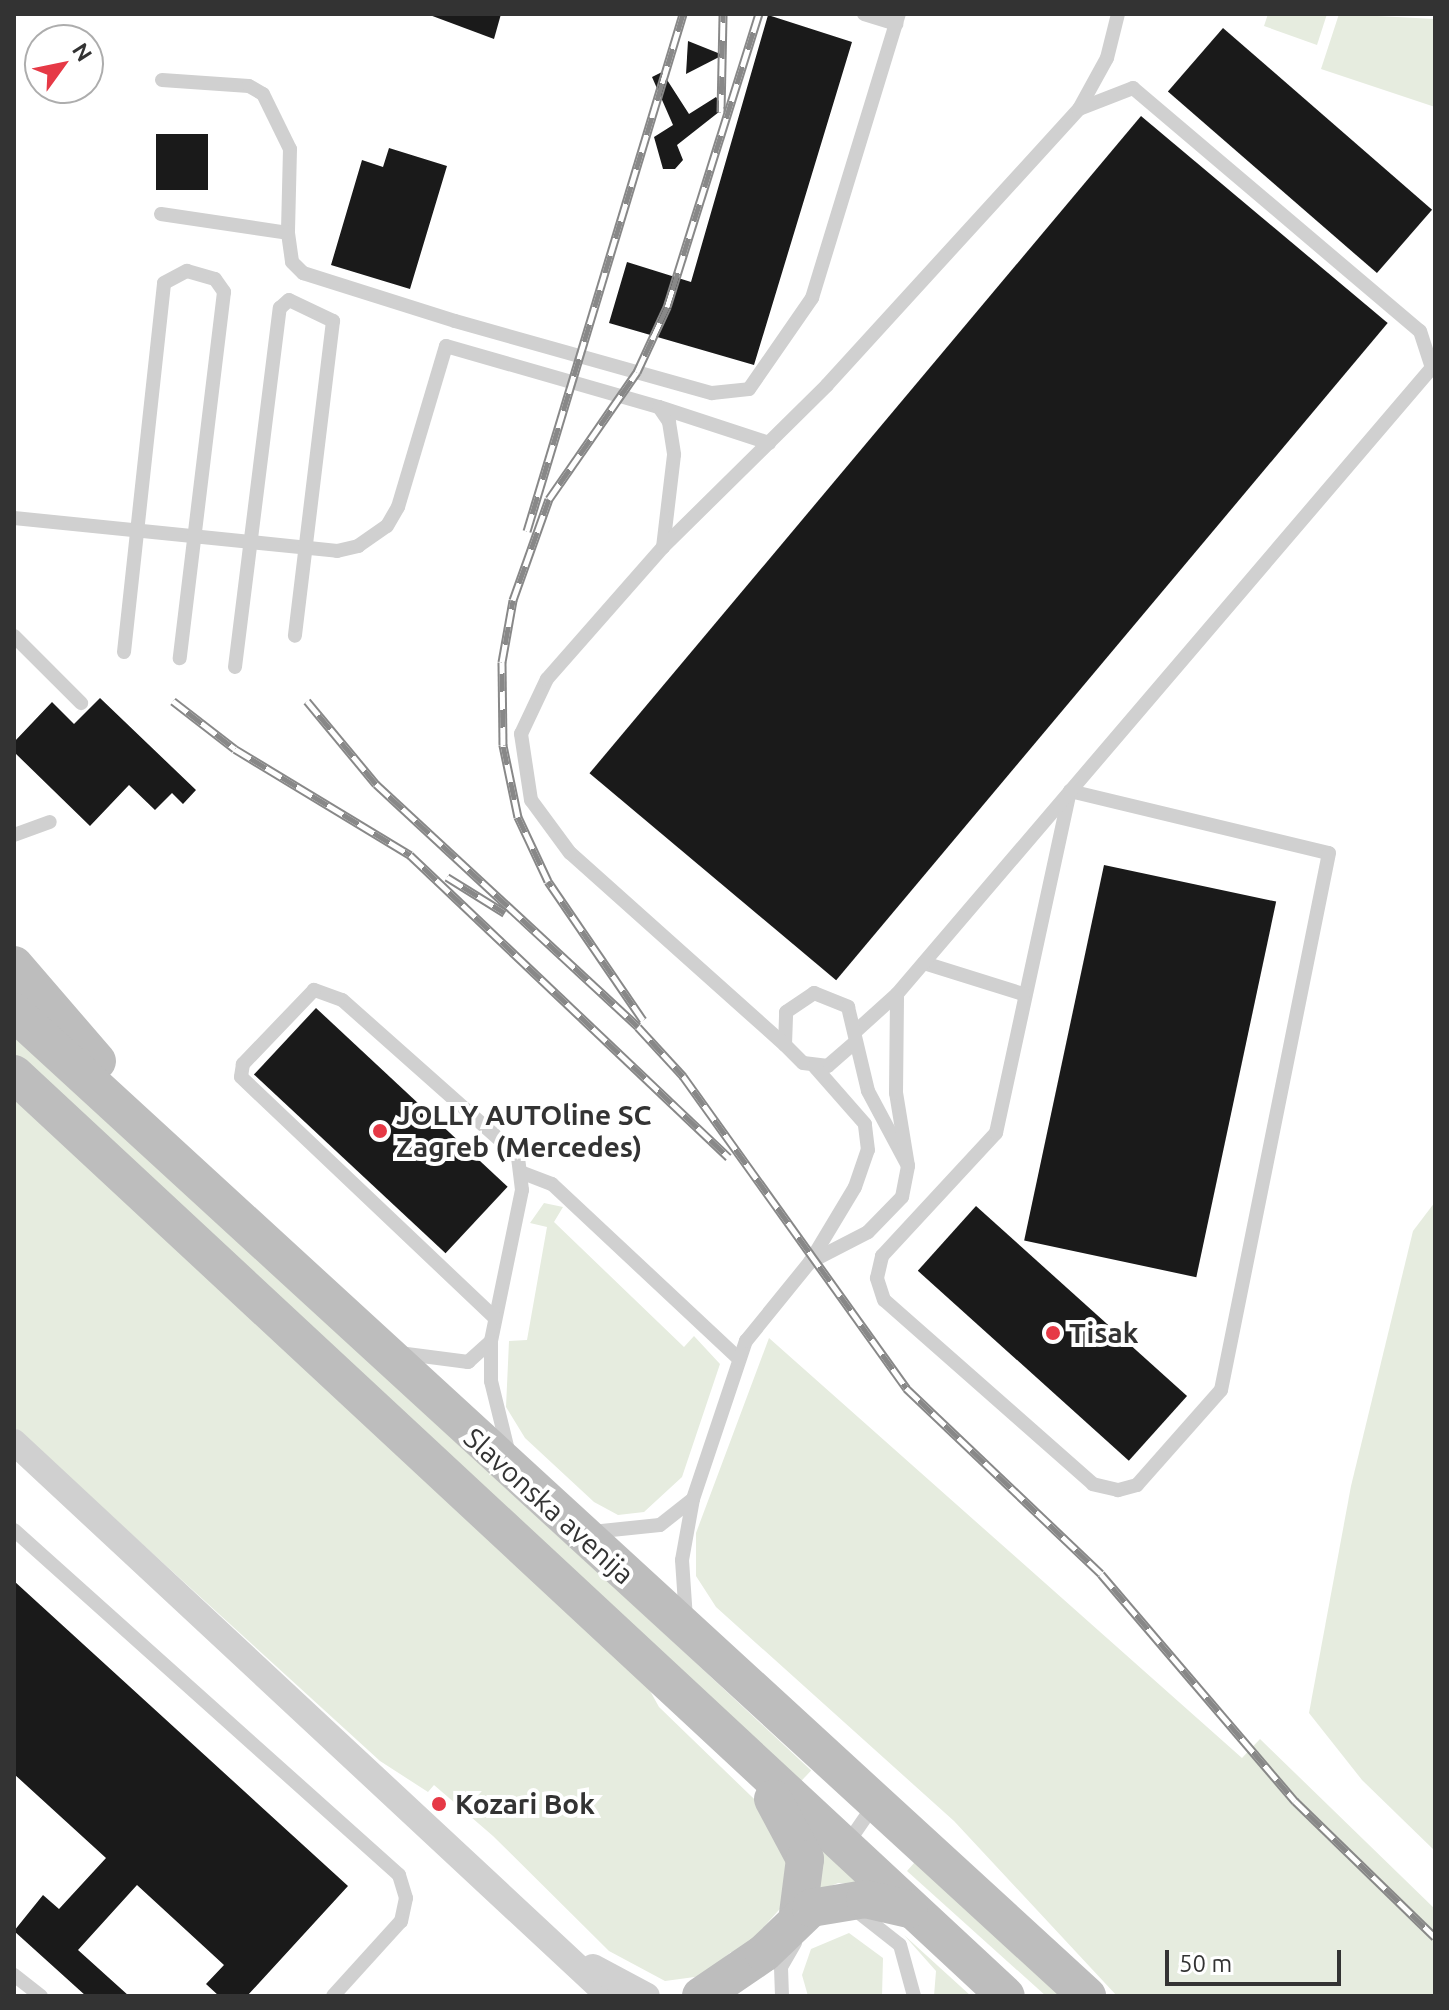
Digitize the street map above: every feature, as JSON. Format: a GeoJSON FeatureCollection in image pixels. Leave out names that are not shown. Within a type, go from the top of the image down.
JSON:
{"type":"FeatureCollection","features":[{"type":"Feature","properties":{"kind":"main road"},"geometry":{"type":"LineString","coordinates":[[14,965],[154,1117],[202,1189]]}},
{"type":"Feature","properties":{"kind":"main road","name":"Slavonska avenija"},"geometry":{"type":"LineString","coordinates":[[14,1012],[374,1348],[1087,1996]]}},
{"type":"Feature","properties":{"kind":"main road","name":"Slavonska avenija"},"geometry":{"type":"LineString","coordinates":[[14,1074],[1006,1996]]}},
{"type":"Feature","properties":{"kind":"main road"},"geometry":{"type":"LineString","coordinates":[[738,1748],[797,1833],[812,1908]]}},
{"type":"Feature","properties":{"kind":"main road"},"geometry":{"type":"LineString","coordinates":[[701,1996],[764,1953],[812,1908],[865,1899],[912,1910]]}},
{"type":"Feature","properties":{"kind":"main road"},"geometry":{"type":"LineString","coordinates":[[745,1996],[764,1953]]}},
{"type":"Feature","properties":{"kind":"street"},"geometry":{"type":"LineString","coordinates":[[14,1442],[572,1955],[609,1996]]}},
{"type":"Feature","properties":{"kind":"street"},"geometry":{"type":"LineString","coordinates":[[572,1955],[647,1996]]}},
{"type":"Feature","properties":{"kind":"lane"},"geometry":{"type":"LineString","coordinates":[[162,80],[249,86],[263,94],[290,149],[288,233],[292,262],[303,273],[712,393],[749,389],[812,298],[898,19],[864,14]]}},
{"type":"Feature","properties":{"kind":"lane"},"geometry":{"type":"LineString","coordinates":[[687,1631],[682,1560],[693,1499],[739,1359],[767,1311],[810,1262],[855,1187],[868,1150],[865,1124],[815,1067],[785,1045],[570,853],[531,800],[521,768],[521,734],[547,679],[663,547],[769,443],[1079,109],[1107,58],[1118,14]]}},
{"type":"Feature","properties":{"kind":"lane"},"geometry":{"type":"LineString","coordinates":[[815,1067],[840,1060],[854,1038],[924,963],[1434,365],[1420,331],[1133,88],[1079,109]]}},
{"type":"Feature","properties":{"kind":"lane"},"geometry":{"type":"LineString","coordinates":[[161,214],[288,233]]}},
{"type":"Feature","properties":{"kind":"lane"},"geometry":{"type":"LineString","coordinates":[[124,652],[164,283],[187,271],[215,279],[224,292],[180,658]]}},
{"type":"Feature","properties":{"kind":"lane"},"geometry":{"type":"LineString","coordinates":[[235,667],[280,308],[289,300],[333,321],[295,636]]}},
{"type":"Feature","properties":{"kind":"lane"},"geometry":{"type":"LineString","coordinates":[[14,518],[194,533],[306,547],[358,546],[387,526],[446,346],[659,407],[769,443]]}},
{"type":"Feature","properties":{"kind":"lane"},"geometry":{"type":"LineString","coordinates":[[659,407],[674,455],[663,547]]}},
{"type":"Feature","properties":{"kind":"lane"},"geometry":{"type":"LineString","coordinates":[[14,636],[81,703]]}},
{"type":"Feature","properties":{"kind":"lane"},"geometry":{"type":"LineString","coordinates":[[1070,791],[1329,853],[1221,1390],[1137,1485],[1118,1490],[1093,1484],[884,1300],[877,1278],[882,1256],[996,1133],[1023,994],[1070,791]]}},
{"type":"Feature","properties":{"kind":"lane"},"geometry":{"type":"LineString","coordinates":[[14,835],[50,822]]}},
{"type":"Feature","properties":{"kind":"lane"},"geometry":{"type":"LineString","coordinates":[[924,963],[1023,994]]}},
{"type":"Feature","properties":{"kind":"lane"},"geometry":{"type":"LineString","coordinates":[[495,1318],[241,1077],[243,1064],[298,1001],[327,990],[437,1089],[499,1133],[523,1173],[552,1184],[739,1359]]}},
{"type":"Feature","properties":{"kind":"lane"},"geometry":{"type":"LineString","coordinates":[[785,1045],[786,1012],[814,993],[848,1007],[868,1091],[908,1166]]}},
{"type":"Feature","properties":{"kind":"lane"},"geometry":{"type":"LineString","coordinates":[[810,1262],[868,1232],[902,1197],[908,1166],[896,1093],[897,994]]}},
{"type":"Feature","properties":{"kind":"lane"},"geometry":{"type":"LineString","coordinates":[[517,1477],[497,1420],[491,1341],[523,1173]]}},
{"type":"Feature","properties":{"kind":"lane"},"geometry":{"type":"LineString","coordinates":[[374,1348],[468,1362],[491,1341]]}},
{"type":"Feature","properties":{"kind":"lane"},"geometry":{"type":"LineString","coordinates":[[579,1532],[660,1525],[693,1499]]}},
{"type":"Feature","properties":{"kind":"lane"},"geometry":{"type":"LineString","coordinates":[[14,1530],[399,1875],[406,1898],[401,1921],[333,1996]]}},
{"type":"Feature","properties":{"kind":"lane"},"geometry":{"type":"LineString","coordinates":[[844,1847],[876,1802]]}},
{"type":"Feature","properties":{"kind":"lane"},"geometry":{"type":"LineString","coordinates":[[782,1996],[781,1967],[812,1908],[884,1928],[909,1961],[914,1996]]}},
{"type":"Feature","properties":{"kind":"lane"},"geometry":{"type":"LineString","coordinates":[[14,1975],[41,1996]]}},
{"type":"Feature","properties":{"kind":"shaded area"},"geometry":{"type":"Polygon","coordinates":[[[1268,14],[1327,14],[1317,45],[1264,26],[1268,14]]]}},
{"type":"Feature","properties":{"kind":"shaded area"},"geometry":{"type":"Polygon","coordinates":[[[1339,14],[1435,19],[1435,107],[1321,69],[1339,14]]]}},
{"type":"Feature","properties":{"kind":"shaded area"},"geometry":{"type":"Polygon","coordinates":[[[14,1027],[811,1770],[795,1787],[14,1058],[14,1027]]]}},
{"type":"Feature","properties":{"kind":"shaded area"},"geometry":{"type":"Polygon","coordinates":[[[14,1089],[644,1680],[659,1707],[783,1827],[794,1893],[737,1957],[731,1952],[702,1976],[665,1981],[609,1951],[493,1836],[434,1785],[428,1792],[380,1761],[14,1427],[14,1089]]]}},
{"type":"Feature","properties":{"kind":"shaded area"},"geometry":{"type":"Polygon","coordinates":[[[1435,1202],[1435,1851],[1362,1780],[1309,1713],[1351,1486],[1413,1231],[1435,1202]]]}},
{"type":"Feature","properties":{"kind":"shaded area"},"geometry":{"type":"Polygon","coordinates":[[[544,1203],[563,1207],[554,1222],[684,1347],[694,1336],[720,1364],[682,1477],[644,1512],[618,1515],[594,1502],[525,1438],[506,1407],[509,1341],[527,1340],[547,1227],[530,1223],[544,1203]]]}},
{"type":"Feature","properties":{"kind":"shaded area"},"geometry":{"type":"Polygon","coordinates":[[[769,1338],[1242,1758],[1260,1739],[1435,1909],[1435,1996],[1117,1996],[954,1821],[716,1607],[696,1576],[696,1533],[769,1338]]]}},
{"type":"Feature","properties":{"kind":"shaded area"},"geometry":{"type":"Polygon","coordinates":[[[815,1837],[867,1885],[838,1883],[816,1892],[815,1837]]]}},
{"type":"Feature","properties":{"kind":"shaded area"},"geometry":{"type":"Polygon","coordinates":[[[915,1862],[1063,1995],[1046,1996],[907,1871],[915,1862]]]}},
{"type":"Feature","properties":{"kind":"shaded area"},"geometry":{"type":"Polygon","coordinates":[[[849,1933],[883,1958],[882,1996],[808,1996],[802,1975],[811,1949],[849,1933]]]}},
{"type":"Feature","properties":{"kind":"shaded area"},"geometry":{"type":"Polygon","coordinates":[[[904,1935],[971,1996],[934,1996],[936,1971],[904,1935]]]}},
{"type":"Feature","properties":{"kind":"building"},"geometry":{"type":"Polygon","coordinates":[[[427,14],[501,14],[494,39],[427,14]]]}},
{"type":"Feature","properties":{"kind":"building"},"geometry":{"type":"Polygon","coordinates":[[[768,15],[852,42],[754,365],[609,323],[627,262],[691,282],[768,15]]]}},
{"type":"Feature","properties":{"kind":"building"},"geometry":{"type":"Polygon","coordinates":[[[1223,28],[1432,210],[1377,273],[1168,91],[1223,28]]]}},
{"type":"Feature","properties":{"kind":"building"},"geometry":{"type":"Polygon","coordinates":[[[688,41],[723,55],[686,74],[688,41]]]}},
{"type":"Feature","properties":{"kind":"building"},"geometry":{"type":"Polygon","coordinates":[[[662,72],[689,114],[716,97],[724,108],[677,145],[683,160],[675,169],[663,169],[654,137],[673,125],[652,77],[662,72]]]}},
{"type":"Feature","properties":{"kind":"building"},"geometry":{"type":"Polygon","coordinates":[[[1141,116],[1388,323],[836,980],[589,773],[1141,116]]]}},
{"type":"Feature","properties":{"kind":"building"},"geometry":{"type":"Polygon","coordinates":[[[156,134],[208,134],[208,190],[156,190],[156,134]]]}},
{"type":"Feature","properties":{"kind":"building"},"geometry":{"type":"Polygon","coordinates":[[[389,148],[447,166],[410,289],[331,265],[362,160],[383,167],[389,148]]]}},
{"type":"Feature","properties":{"kind":"building"},"geometry":{"type":"Polygon","coordinates":[[[100,698],[196,790],[183,804],[172,793],[155,810],[129,785],[90,826],[14,752],[14,742],[52,702],[74,724],[100,698]]]}},
{"type":"Feature","properties":{"kind":"building"},"geometry":{"type":"Polygon","coordinates":[[[1104,865],[1276,902],[1196,1277],[1024,1241],[1104,865]]]}},
{"type":"Feature","properties":{"kind":"building","name":"JOLLY AUTOline SC Zagreb (Mercedes)"},"geometry":{"type":"Polygon","coordinates":[[[316,1008],[508,1187],[446,1253],[254,1075],[316,1008]]]}},
{"type":"Feature","properties":{"kind":"building","name":"Tisak"},"geometry":{"type":"Polygon","coordinates":[[[976,1206],[1187,1396],[1129,1461],[918,1271],[976,1206]]]}},
{"type":"Feature","properties":{"kind":"building"},"geometry":{"type":"Polygon","coordinates":[[[14,1581],[348,1886],[247,1996],[219,1996],[206,1984],[224,1965],[137,1885],[78,1950],[129,1996],[86,1996],[14,1931],[43,1895],[59,1909],[106,1858],[14,1774],[14,1581]]]}},
{"type":"Feature","properties":{"kind":"railway"},"geometry":{"type":"LineString","coordinates":[[527,531],[683,14]]}},
{"type":"Feature","properties":{"kind":"railway"},"geometry":{"type":"LineString","coordinates":[[721,112],[723,14]]}},
{"type":"Feature","properties":{"kind":"railway"},"geometry":{"type":"LineString","coordinates":[[643,1020],[548,881],[518,817],[503,745],[502,662],[513,600],[549,499],[637,372],[667,307],[759,14]]}},
{"type":"Feature","properties":{"kind":"railway"},"geometry":{"type":"LineString","coordinates":[[173,701],[235,749],[410,855],[728,1157]]}},
{"type":"Feature","properties":{"kind":"railway"},"geometry":{"type":"LineString","coordinates":[[307,701],[376,784],[638,1027],[683,1076],[906,1388],[1101,1574],[1295,1801],[1435,1937]]}},
{"type":"Feature","properties":{"kind":"railway"},"geometry":{"type":"LineString","coordinates":[[447,877],[505,913]]}},
{"type":"Feature","properties":{"kind":"place","name":"JOLLY AUTOline SC Zagreb (Mercedes)"},"geometry":{"type":"Point","coordinates":[380,1131]}},
{"type":"Feature","properties":{"kind":"place","name":"Tisak"},"geometry":{"type":"Point","coordinates":[1053,1333]}},
{"type":"Feature","properties":{"kind":"place","name":"Kozari Bok"},"geometry":{"type":"Point","coordinates":[439,1804]}}]}
